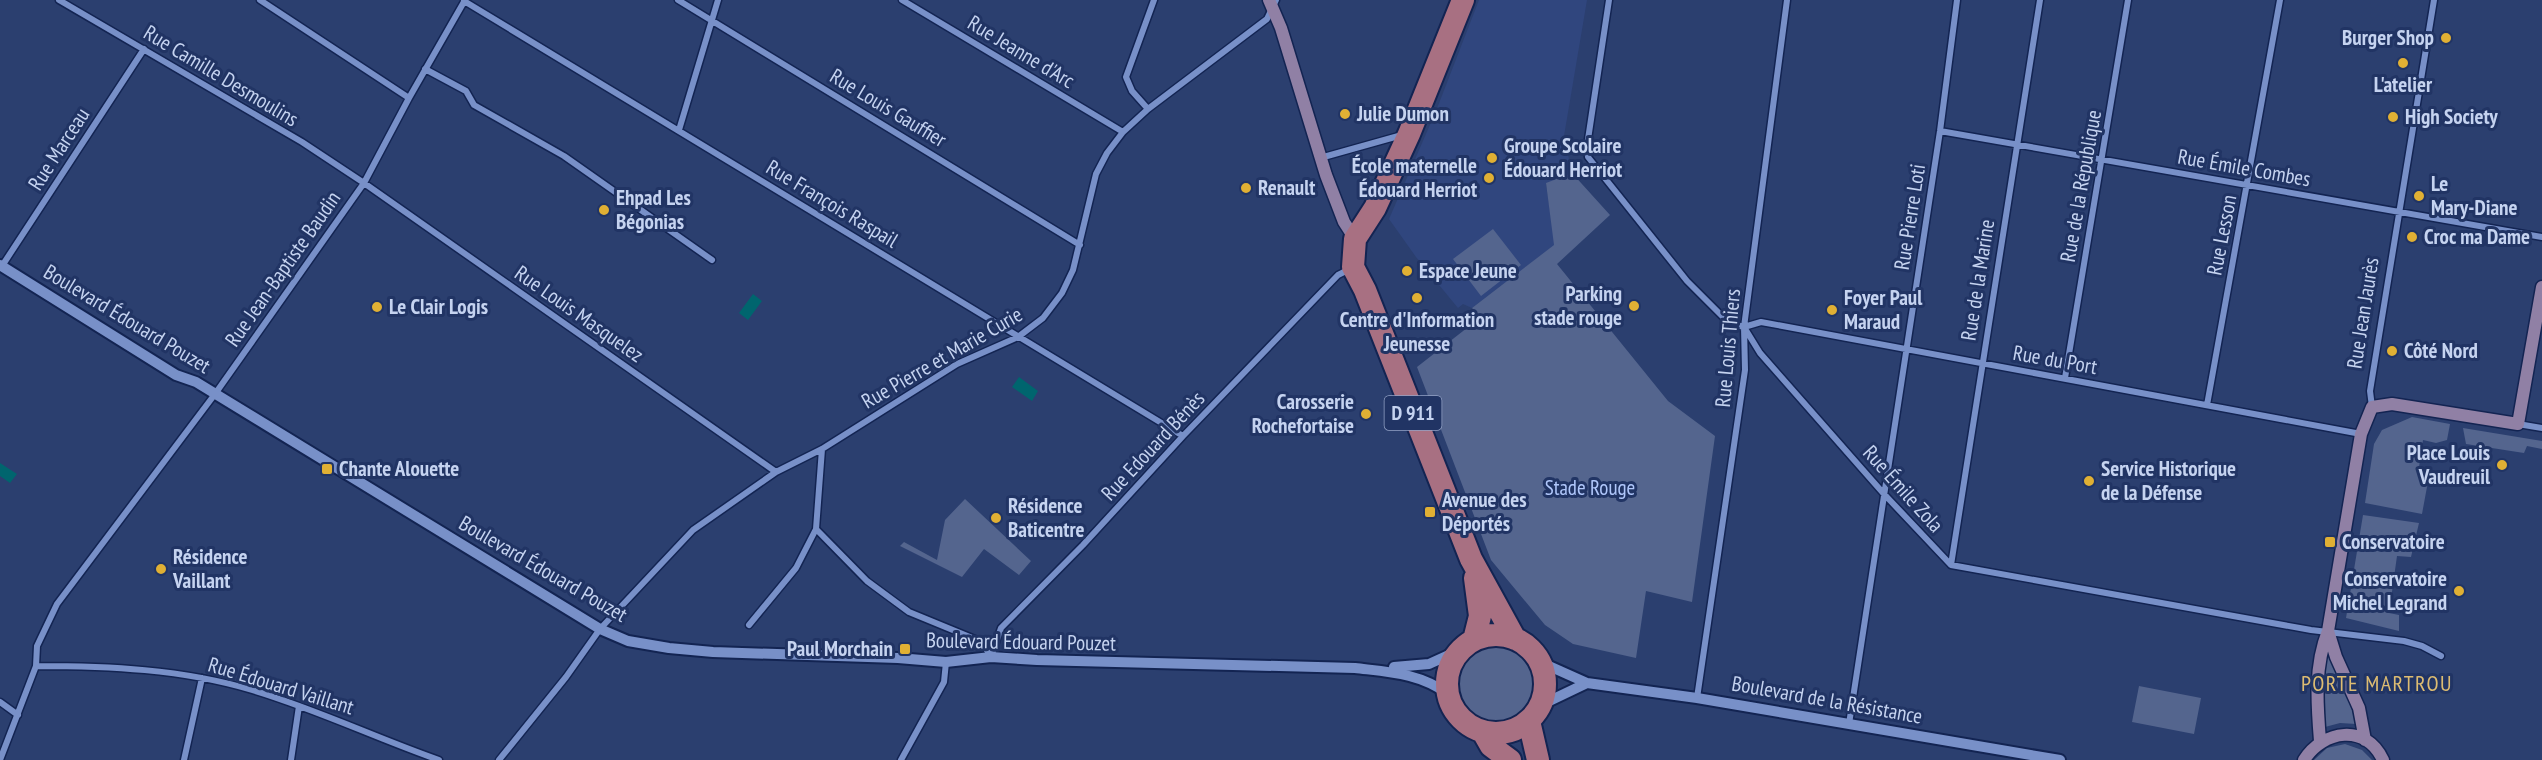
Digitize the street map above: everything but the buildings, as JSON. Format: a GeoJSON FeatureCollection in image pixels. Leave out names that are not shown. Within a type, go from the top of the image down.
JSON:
{"type":"FeatureCollection","features":[{"type":"Feature","properties":{"kind":"main road"},"geometry":{"type":"LineString","coordinates":[[1353,267],[1355,239],[1375,208],[1409,134],[1462,0]]}},
{"type":"Feature","properties":{"kind":"main road"},"geometry":{"type":"LineString","coordinates":[[1273,2],[1320,158],[1344,222],[1355,239]]}},
{"type":"Feature","properties":{"kind":"main road","name":"D 911"},"geometry":{"type":"LineString","coordinates":[[1353,267],[1365,290],[1471,559],[1515,639]]}},
{"type":"Feature","properties":{"kind":"main road"},"geometry":{"type":"LineString","coordinates":[[2372,407],[2392,404],[2518,424],[2542,286]]}},
{"type":"Feature","properties":{"kind":"main road","name":"Rue Jean Jaurès"},"geometry":{"type":"LineString","coordinates":[[2320,741],[2317,698],[2321,649],[2328,631],[2361,434],[2372,407]]}},
{"type":"Feature","properties":{"kind":"main road","name":"D 911"},"geometry":{"type":"LineString","coordinates":[[1468,645],[1480,616],[1471,559]]}},
{"type":"Feature","properties":{"kind":"main road","name":"Rue Jean Jaurès"},"geometry":{"type":"LineString","coordinates":[[2328,631],[2336,657],[2359,708],[2365,740]]}},
{"type":"Feature","properties":{"kind":"main road"},"geometry":{"type":"LineString","coordinates":[[1483,732],[1515,730],[1535,713],[1545,691],[1545,676],[1540,662],[1533,652],[1515,639],[1488,636],[1468,645],[1455,657],[1448,674],[1448,694],[1455,712],[1461,719],[1483,732],[1491,746],[1510,760]]}},
{"type":"Feature","properties":{"kind":"main road"},"geometry":{"type":"LineString","coordinates":[[1535,713],[1538,760]]}},
{"type":"Feature","properties":{"kind":"main road"},"geometry":{"type":"LineString","coordinates":[[2304,760],[2320,741],[2346,735],[2365,740],[2372,745],[2383,760]]}},
{"type":"Feature","properties":{"kind":"street","name":"Rue Camille Desmoulins"},"geometry":{"type":"LineString","coordinates":[[59,0],[302,142],[364,183]]}},
{"type":"Feature","properties":{"kind":"street"},"geometry":{"type":"LineString","coordinates":[[260,0],[409,98]]}},
{"type":"Feature","properties":{"kind":"street","name":"Rue François Raspail"},"geometry":{"type":"LineString","coordinates":[[453,0],[464,2],[679,130],[1183,436]]}},
{"type":"Feature","properties":{"kind":"street","name":"Rue Louis Gauffier"},"geometry":{"type":"LineString","coordinates":[[678,0],[1080,245]]}},
{"type":"Feature","properties":{"kind":"street"},"geometry":{"type":"LineString","coordinates":[[679,130],[718,0]]}},
{"type":"Feature","properties":{"kind":"street","name":"Rue Jeanne d'Arc"},"geometry":{"type":"LineString","coordinates":[[902,0],[1123,132]]}},
{"type":"Feature","properties":{"kind":"street"},"geometry":{"type":"LineString","coordinates":[[1148,109],[1132,91],[1126,77],[1154,0]]}},
{"type":"Feature","properties":{"kind":"street","name":"Rue Émile Zola"},"geometry":{"type":"LineString","coordinates":[[1609,0],[1587,146],[1588,157],[1687,281],[1729,322],[1744,327],[1760,353],[1884,494],[1951,565]]}},
{"type":"Feature","properties":{"kind":"street","name":"Rue Louis Thiers"},"geometry":{"type":"LineString","coordinates":[[1697,698],[1745,370],[1744,327],[1787,0]]}},
{"type":"Feature","properties":{"kind":"street","name":"Rue Pierre Loti"},"geometry":{"type":"LineString","coordinates":[[1849,724],[1940,131],[1957,0]]}},
{"type":"Feature","properties":{"kind":"street","name":"Rue de la Marine"},"geometry":{"type":"LineString","coordinates":[[1951,565],[2040,0]]}},
{"type":"Feature","properties":{"kind":"street","name":"Rue de la République"},"geometry":{"type":"LineString","coordinates":[[2065,378],[2128,0]]}},
{"type":"Feature","properties":{"kind":"street","name":"Rue Lesson"},"geometry":{"type":"LineString","coordinates":[[2207,405],[2280,0]]}},
{"type":"Feature","properties":{"kind":"street","name":"Rue Jean Jaurès"},"geometry":{"type":"LineString","coordinates":[[2372,407],[2370,391],[2434,0]]}},
{"type":"Feature","properties":{"kind":"street","name":"Rue Jean-Baptiste Baudin"},"geometry":{"type":"LineString","coordinates":[[0,759],[36,666],[37,646],[57,604],[215,394],[364,183],[464,2]]}},
{"type":"Feature","properties":{"kind":"street","name":"Rue Pierre et Marie Curie"},"geometry":{"type":"LineString","coordinates":[[600,629],[693,530],[776,472],[822,449],[957,364],[1018,337],[1043,318],[1062,293],[1073,270],[1096,174],[1107,153],[1123,132],[1148,109],[1267,19],[1273,2]]}},
{"type":"Feature","properties":{"kind":"street","name":"Rue Marceau"},"geometry":{"type":"LineString","coordinates":[[1,266],[144,49]]}},
{"type":"Feature","properties":{"kind":"street"},"geometry":{"type":"LineString","coordinates":[[425,69],[466,91],[474,105],[564,156],[712,260]]}},
{"type":"Feature","properties":{"kind":"street","name":"Rue Émile Combes"},"geometry":{"type":"LineString","coordinates":[[1940,131],[2542,237]]}},
{"type":"Feature","properties":{"kind":"street"},"geometry":{"type":"LineString","coordinates":[[1320,158],[1409,134]]}},
{"type":"Feature","properties":{"kind":"street","name":"Rue Louis Masquelez"},"geometry":{"type":"LineString","coordinates":[[364,183],[776,472]]}},
{"type":"Feature","properties":{"kind":"street","name":"Boulevard Édouard Pouzet"},"geometry":{"type":"LineString","coordinates":[[1,266],[176,375],[196,382],[600,629],[628,641],[713,652],[898,658],[946,662],[991,657],[1355,669],[1401,673],[1428,680],[1448,694]]}},
{"type":"Feature","properties":{"kind":"street","name":"Rue Edouard Bénès"},"geometry":{"type":"LineString","coordinates":[[991,657],[1001,628],[1083,545],[1183,436],[1338,275],[1353,267]]}},
{"type":"Feature","properties":{"kind":"street","name":"Rue du Port"},"geometry":{"type":"LineString","coordinates":[[1744,327],[1761,322],[2361,434]]}},
{"type":"Feature","properties":{"kind":"street"},"geometry":{"type":"LineString","coordinates":[[2518,424],[2542,429]]}},
{"type":"Feature","properties":{"kind":"street"},"geometry":{"type":"LineString","coordinates":[[749,625],[796,568],[816,529],[822,449]]}},
{"type":"Feature","properties":{"kind":"street"},"geometry":{"type":"LineString","coordinates":[[816,529],[867,581],[909,612],[982,642],[991,657]]}},
{"type":"Feature","properties":{"kind":"street"},"geometry":{"type":"LineString","coordinates":[[1951,565],[2311,630],[2404,641],[2422,646],[2441,656]]}},
{"type":"Feature","properties":{"kind":"street"},"geometry":{"type":"LineString","coordinates":[[499,760],[600,629]]}},
{"type":"Feature","properties":{"kind":"street","name":"Boulevard Édouard Pouzet"},"geometry":{"type":"LineString","coordinates":[[1355,669],[1429,664],[1468,645]]}},
{"type":"Feature","properties":{"kind":"street"},"geometry":{"type":"LineString","coordinates":[[901,760],[944,682],[946,662]]}},
{"type":"Feature","properties":{"kind":"street","name":"Boulevard de la Résistance"},"geometry":{"type":"LineString","coordinates":[[1540,662],[1587,683],[1697,698],[2060,760]]}},
{"type":"Feature","properties":{"kind":"street","name":"Rue Édouard Vaillant"},"geometry":{"type":"LineString","coordinates":[[36,666],[140,669],[202,678],[251,690],[299,706],[440,760]]}},
{"type":"Feature","properties":{"kind":"street"},"geometry":{"type":"LineString","coordinates":[[184,760],[202,678]]}},
{"type":"Feature","properties":{"kind":"street"},"geometry":{"type":"LineString","coordinates":[[1535,713],[1587,683]]}},
{"type":"Feature","properties":{"kind":"street"},"geometry":{"type":"LineString","coordinates":[[0,702],[18,715]]}},
{"type":"Feature","properties":{"kind":"street"},"geometry":{"type":"LineString","coordinates":[[291,760],[299,706]]}},
{"type":"Feature","properties":{"kind":"shaded area","name":"Groupe Scolaire Édouard Herriot"},"geometry":{"type":"Polygon","coordinates":[[[1479,0],[1587,0],[1564,136],[1572,173],[1546,184],[1555,245],[1472,308],[1463,304],[1458,308],[1416,257],[1389,219],[1436,111],[1479,0]]]}},
{"type":"Feature","properties":{"kind":"shaded area"},"geometry":{"type":"Polygon","coordinates":[[[753,294],[762,301],[748,320],[739,313],[753,294]]]}},
{"type":"Feature","properties":{"kind":"shaded area"},"geometry":{"type":"Polygon","coordinates":[[[1019,377],[1038,391],[1032,401],[1012,387],[1019,377]]]}},
{"type":"Feature","properties":{"kind":"shaded area"},"geometry":{"type":"Polygon","coordinates":[[[0,463],[17,474],[10,483],[0,476],[0,463]]]}},
{"type":"Feature","properties":{"kind":"green space","name":"Stade Rouge"},"geometry":{"type":"Polygon","coordinates":[[[1572,173],[1610,215],[1557,264],[1668,401],[1715,436],[1692,602],[1646,591],[1636,658],[1573,644],[1545,625],[1491,560],[1417,367],[1481,317],[1472,308],[1554,245],[1546,183],[1572,173]]]}},
{"type":"Feature","properties":{"kind":"green space"},"geometry":{"type":"Polygon","coordinates":[[[1493,229],[1521,265],[1481,296],[1453,259],[1493,229]]]}},
{"type":"Feature","properties":{"kind":"green space"},"geometry":{"type":"Polygon","coordinates":[[[2412,417],[2450,424],[2447,440],[2436,443],[2423,440],[2418,474],[2429,476],[2422,514],[2365,503],[2374,444],[2382,430],[2412,417]]]}},
{"type":"Feature","properties":{"kind":"green space"},"geometry":{"type":"Polygon","coordinates":[[[2463,428],[2542,441],[2542,449],[2527,446],[2524,453],[2466,444],[2463,428]]]}},
{"type":"Feature","properties":{"kind":"green space"},"geometry":{"type":"Polygon","coordinates":[[[965,499],[1031,561],[1019,575],[984,549],[962,577],[900,546],[904,542],[937,560],[945,520],[965,499]]]}},
{"type":"Feature","properties":{"kind":"green space"},"geometry":{"type":"Polygon","coordinates":[[[2363,515],[2419,523],[2411,557],[2397,556],[2389,613],[2399,615],[2399,631],[2346,618],[2363,515]]]}},
{"type":"Feature","properties":{"kind":"green space"},"geometry":{"type":"Polygon","coordinates":[[[1498,643],[1514,646],[1528,655],[1537,669],[1540,685],[1537,701],[1528,715],[1514,724],[1498,727],[1482,724],[1468,715],[1459,701],[1456,685],[1459,669],[1468,655],[1482,646],[1498,643]]]}},
{"type":"Feature","properties":{"kind":"green space"},"geometry":{"type":"Polygon","coordinates":[[[2327,652],[2348,696],[2356,724],[2340,723],[2325,727],[2323,689],[2327,652]]]}},
{"type":"Feature","properties":{"kind":"green space"},"geometry":{"type":"Polygon","coordinates":[[[2139,686],[2201,698],[2194,734],[2132,722],[2139,686]]]}},
{"type":"Feature","properties":{"kind":"green space"},"geometry":{"type":"Polygon","coordinates":[[[2345,744],[2362,750],[2372,760],[2314,760],[2327,748],[2345,744]]]}},
{"type":"Feature","properties":{"kind":"place","name":"Burger Shop"},"geometry":{"type":"Point","coordinates":[2446,38]}},
{"type":"Feature","properties":{"kind":"place","name":"L'atelier"},"geometry":{"type":"Point","coordinates":[2403,63]}},
{"type":"Feature","properties":{"kind":"place","name":"Julie Dumon"},"geometry":{"type":"Point","coordinates":[1345,114]}},
{"type":"Feature","properties":{"kind":"place","name":"High Society"},"geometry":{"type":"Point","coordinates":[2393,117]}},
{"type":"Feature","properties":{"kind":"place","name":"Groupe Scolaire Édouard Herriot"},"geometry":{"type":"Point","coordinates":[1492,158]}},
{"type":"Feature","properties":{"kind":"place","name":"École maternelle Édouard Herriot"},"geometry":{"type":"Point","coordinates":[1489,178]}},
{"type":"Feature","properties":{"kind":"place","name":"Renault"},"geometry":{"type":"Point","coordinates":[1246,188]}},
{"type":"Feature","properties":{"kind":"place","name":"Le Mary-Diane"},"geometry":{"type":"Point","coordinates":[2419,196]}},
{"type":"Feature","properties":{"kind":"place","name":"Ehpad Les Bégonias"},"geometry":{"type":"Point","coordinates":[604,210]}},
{"type":"Feature","properties":{"kind":"place","name":"Croc ma Dame"},"geometry":{"type":"Point","coordinates":[2412,237]}},
{"type":"Feature","properties":{"kind":"place","name":"Espace Jeune"},"geometry":{"type":"Point","coordinates":[1407,271]}},
{"type":"Feature","properties":{"kind":"place","name":"Centre d'Information Jeunesse"},"geometry":{"type":"Point","coordinates":[1417,298]}},
{"type":"Feature","properties":{"kind":"place","name":"Parking stade rouge"},"geometry":{"type":"Point","coordinates":[1634,306]}},
{"type":"Feature","properties":{"kind":"place","name":"Le Clair Logis"},"geometry":{"type":"Point","coordinates":[377,307]}},
{"type":"Feature","properties":{"kind":"place","name":"Foyer Paul Maraud"},"geometry":{"type":"Point","coordinates":[1832,310]}},
{"type":"Feature","properties":{"kind":"place","name":"Côté Nord"},"geometry":{"type":"Point","coordinates":[2392,351]}},
{"type":"Feature","properties":{"kind":"place","name":"Carosserie Rochefortaise"},"geometry":{"type":"Point","coordinates":[1366,414]}},
{"type":"Feature","properties":{"kind":"place","name":"Place Louis Vaudreuil"},"geometry":{"type":"Point","coordinates":[2502,465]}},
{"type":"Feature","properties":{"kind":"place","name":"Chante Alouette"},"geometry":{"type":"Point","coordinates":[327,469]}},
{"type":"Feature","properties":{"kind":"place","name":"Service Historique de la Défense"},"geometry":{"type":"Point","coordinates":[2089,481]}},
{"type":"Feature","properties":{"kind":"place","name":"Avenue des Déportés"},"geometry":{"type":"Point","coordinates":[1430,512]}},
{"type":"Feature","properties":{"kind":"place","name":"Résidence Baticentre"},"geometry":{"type":"Point","coordinates":[996,518]}},
{"type":"Feature","properties":{"kind":"place","name":"Conservatoire"},"geometry":{"type":"Point","coordinates":[2330,542]}},
{"type":"Feature","properties":{"kind":"place","name":"Résidence Vaillant"},"geometry":{"type":"Point","coordinates":[161,569]}},
{"type":"Feature","properties":{"kind":"place","name":"Conservatoire Michel Legrand"},"geometry":{"type":"Point","coordinates":[2459,591]}},
{"type":"Feature","properties":{"kind":"place","name":"Paul Morchain"},"geometry":{"type":"Point","coordinates":[905,649]}},
{"type":"Feature","properties":{"kind":"district","name":"PORTE MARTROU"},"geometry":{"type":"Point","coordinates":[2377,683]}}]}
